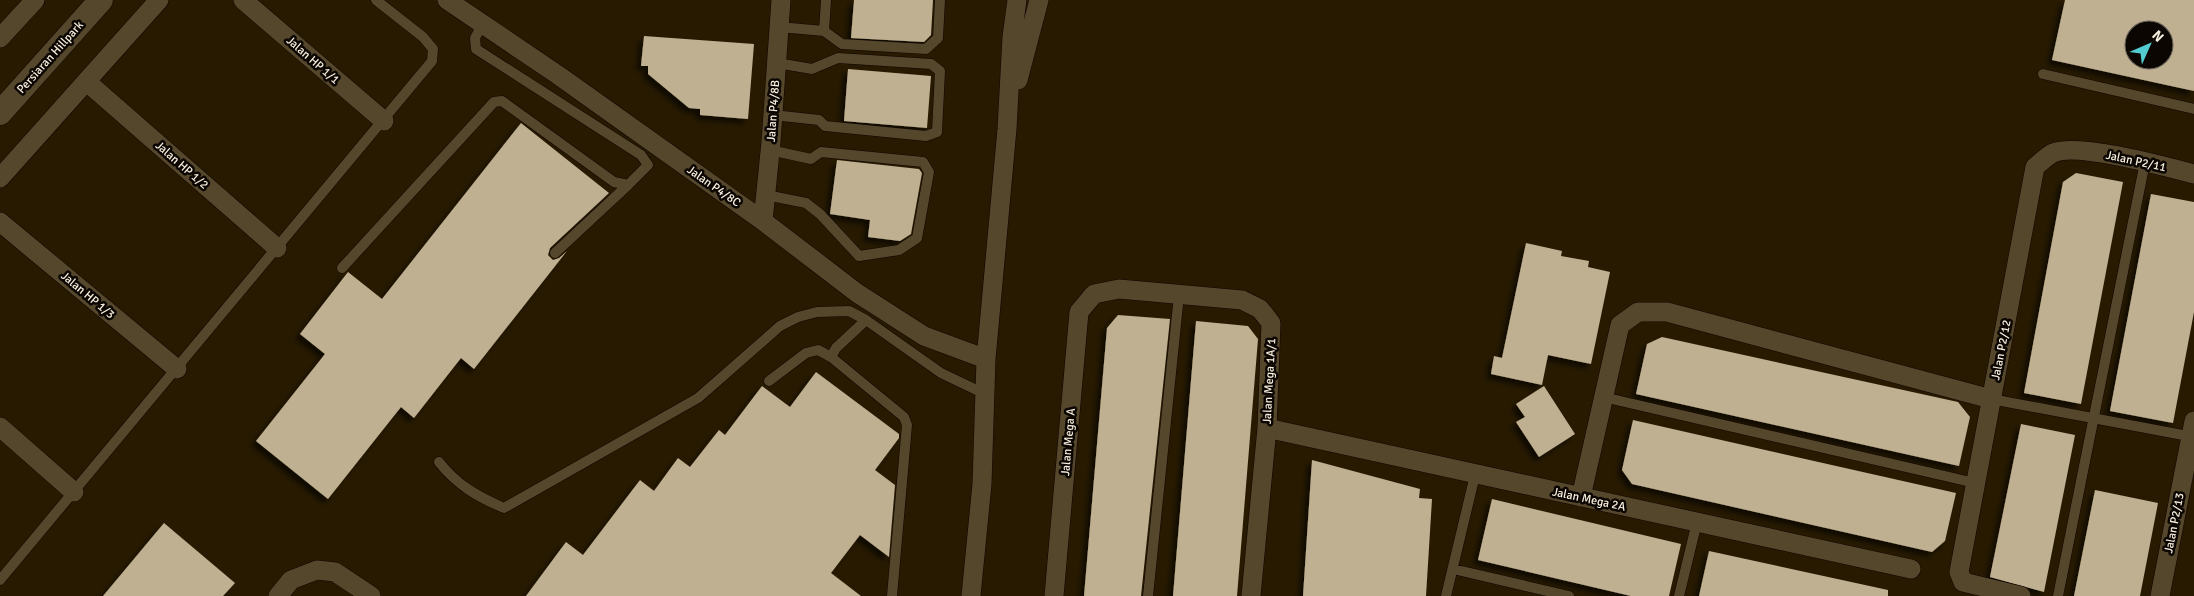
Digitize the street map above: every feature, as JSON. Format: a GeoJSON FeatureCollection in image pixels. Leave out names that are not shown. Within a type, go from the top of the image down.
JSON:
{"type":"FeatureCollection","features":[{"type":"Feature","properties":{"kind":"street"},"geometry":{"type":"LineString","coordinates":[[0,38],[35,0]]}},
{"type":"Feature","properties":{"kind":"street","name":"Persiaran Hillpark"},"geometry":{"type":"LineString","coordinates":[[0,113],[101,0]]}},
{"type":"Feature","properties":{"kind":"street"},"geometry":{"type":"LineString","coordinates":[[0,178],[159,0]]}},
{"type":"Feature","properties":{"kind":"street","name":"Jalan HP 1/1"},"geometry":{"type":"LineString","coordinates":[[242,0],[384,121]]}},
{"type":"Feature","properties":{"kind":"street","name":"Jalan P4/8C"},"geometry":{"type":"LineString","coordinates":[[447,0],[558,75],[763,221],[857,294],[924,336],[986,358]]}},
{"type":"Feature","properties":{"kind":"street","name":"Jalan P4/8B"},"geometry":{"type":"LineString","coordinates":[[763,221],[781,0]]}},
{"type":"Feature","properties":{"kind":"street"},"geometry":{"type":"LineString","coordinates":[[971,596],[982,484],[986,358],[995,278],[1012,37],[1017,0]]}},
{"type":"Feature","properties":{"kind":"street"},"geometry":{"type":"LineString","coordinates":[[1007,114],[1039,0]]}},
{"type":"Feature","properties":{"kind":"street","name":"Jalan HP 1/2"},"geometry":{"type":"LineString","coordinates":[[86,82],[278,248]]}},
{"type":"Feature","properties":{"kind":"street","name":"Jalan P2/11"},"geometry":{"type":"LineString","coordinates":[[2078,150],[2145,162],[2194,174]]}},
{"type":"Feature","properties":{"kind":"street","name":"Jalan P2/12"},"geometry":{"type":"LineString","coordinates":[[1990,592],[1963,582],[1959,572],[2035,167],[2054,152],[2078,150]]}},
{"type":"Feature","properties":{"kind":"street","name":"Jalan HP 1/3"},"geometry":{"type":"LineString","coordinates":[[0,222],[176,369]]}},
{"type":"Feature","properties":{"kind":"street","name":"Jalan Mega 1A/1"},"geometry":{"type":"LineString","coordinates":[[1094,294],[1119,289],[1242,300],[1260,309],[1272,323],[1267,428],[1252,596]]}},
{"type":"Feature","properties":{"kind":"street","name":"Jalan Mega A"},"geometry":{"type":"LineString","coordinates":[[1054,596],[1079,312],[1094,294]]}},
{"type":"Feature","properties":{"kind":"street"},"geometry":{"type":"LineString","coordinates":[[1581,497],[1620,324],[1638,312],[1667,312],[1992,399]]}},
{"type":"Feature","properties":{"kind":"street"},"geometry":{"type":"LineString","coordinates":[[0,427],[74,492]]}},
{"type":"Feature","properties":{"kind":"street","name":"Jalan Mega 2A"},"geometry":{"type":"LineString","coordinates":[[1267,428],[1911,569]]}},
{"type":"Feature","properties":{"kind":"street","name":"Jalan P2/13"},"geometry":{"type":"LineString","coordinates":[[2160,596],[2193,432]]}},
{"type":"Feature","properties":{"kind":"street"},"geometry":{"type":"LineString","coordinates":[[278,596],[291,580],[317,570],[335,572],[372,596]]}},
{"type":"Feature","properties":{"kind":"street"},"geometry":{"type":"LineString","coordinates":[[1990,592],[2021,596]]}},
{"type":"Feature","properties":{"kind":"lane"},"geometry":{"type":"LineString","coordinates":[[0,580],[432,61],[433,49],[423,37],[376,0]]}},
{"type":"Feature","properties":{"kind":"lane"},"geometry":{"type":"LineString","coordinates":[[824,31],[826,0]]}},
{"type":"Feature","properties":{"kind":"lane"},"geometry":{"type":"LineString","coordinates":[[779,27],[824,31],[842,44],[926,48],[938,38],[940,0]]}},
{"type":"Feature","properties":{"kind":"lane"},"geometry":{"type":"LineString","coordinates":[[482,25],[474,38],[476,49],[641,155],[648,165],[555,254]]}},
{"type":"Feature","properties":{"kind":"lane"},"geometry":{"type":"LineString","coordinates":[[773,115],[819,120],[825,126],[926,136],[937,132],[940,71],[931,64],[838,58],[812,69],[777,63]]}},
{"type":"Feature","properties":{"kind":"lane"},"geometry":{"type":"LineString","coordinates":[[2043,74],[2194,109]]}},
{"type":"Feature","properties":{"kind":"lane"},"geometry":{"type":"LineString","coordinates":[[342,268],[494,102],[502,101],[614,182],[628,185]]}},
{"type":"Feature","properties":{"kind":"lane"},"geometry":{"type":"LineString","coordinates":[[766,195],[806,203],[820,214],[859,256],[899,250],[917,238],[928,172],[923,162],[821,152],[811,159],[770,150]]}},
{"type":"Feature","properties":{"kind":"lane"},"geometry":{"type":"LineString","coordinates":[[2058,596],[2145,162]]}},
{"type":"Feature","properties":{"kind":"lane"},"geometry":{"type":"LineString","coordinates":[[1148,596],[1179,294]]}},
{"type":"Feature","properties":{"kind":"lane"},"geometry":{"type":"LineString","coordinates":[[439,462],[451,477],[472,493],[504,508],[698,398],[780,326],[817,312],[848,311],[866,320],[941,373],[985,394]]}},
{"type":"Feature","properties":{"kind":"lane"},"geometry":{"type":"LineString","coordinates":[[831,357],[836,348],[866,320]]}},
{"type":"Feature","properties":{"kind":"lane"},"geometry":{"type":"LineString","coordinates":[[770,381],[806,353],[818,350],[831,357],[904,417],[907,425],[892,596]]}},
{"type":"Feature","properties":{"kind":"lane"},"geometry":{"type":"LineString","coordinates":[[1603,397],[1975,482]]}},
{"type":"Feature","properties":{"kind":"lane"},"geometry":{"type":"LineString","coordinates":[[1992,399],[2094,418],[2193,432]]}},
{"type":"Feature","properties":{"kind":"lane"},"geometry":{"type":"LineString","coordinates":[[1446,596],[1475,475]]}},
{"type":"Feature","properties":{"kind":"lane"},"geometry":{"type":"LineString","coordinates":[[1679,596],[1697,522]]}},
{"type":"Feature","properties":{"kind":"lane"},"geometry":{"type":"LineString","coordinates":[[1453,569],[1569,596]]}},
{"type":"Feature","properties":{"kind":"building"},"geometry":{"type":"Polygon","coordinates":[[[854,0],[933,0],[931,35],[924,42],[851,38],[854,0]]]}},
{"type":"Feature","properties":{"kind":"building"},"geometry":{"type":"Polygon","coordinates":[[[2065,0],[2194,0],[2194,91],[2052,60],[2065,0]]]}},
{"type":"Feature","properties":{"kind":"building"},"geometry":{"type":"Polygon","coordinates":[[[644,36],[754,44],[748,119],[700,115],[700,109],[689,108],[648,74],[648,66],[641,66],[644,36]]]}},
{"type":"Feature","properties":{"kind":"building"},"geometry":{"type":"Polygon","coordinates":[[[848,69],[931,76],[927,128],[844,121],[848,69]]]}},
{"type":"Feature","properties":{"kind":"building"},"geometry":{"type":"Polygon","coordinates":[[[521,123],[609,193],[550,248],[548,255],[553,260],[559,258],[567,251],[474,369],[461,358],[414,418],[401,407],[328,499],[256,441],[325,354],[300,334],[348,272],[382,299],[521,123]]]}},
{"type":"Feature","properties":{"kind":"building"},"geometry":{"type":"Polygon","coordinates":[[[837,160],[919,169],[922,173],[911,234],[900,241],[868,237],[870,220],[830,214],[837,160]]]}},
{"type":"Feature","properties":{"kind":"building"},"geometry":{"type":"Polygon","coordinates":[[[2076,173],[2123,182],[2081,404],[2024,393],[2063,182],[2076,173]]]}},
{"type":"Feature","properties":{"kind":"building"},"geometry":{"type":"Polygon","coordinates":[[[2151,194],[2194,202],[2194,312],[2173,423],[2110,411],[2151,194]]]}},
{"type":"Feature","properties":{"kind":"building"},"geometry":{"type":"Polygon","coordinates":[[[1526,243],[1562,251],[1561,256],[1589,261],[1588,267],[1610,272],[1591,364],[1548,355],[1542,385],[1491,374],[1494,356],[1502,358],[1526,243]]]}},
{"type":"Feature","properties":{"kind":"building"},"geometry":{"type":"Polygon","coordinates":[[[1118,315],[1170,319],[1141,596],[1084,596],[1107,328],[1118,315]]]}},
{"type":"Feature","properties":{"kind":"building"},"geometry":{"type":"Polygon","coordinates":[[[1196,321],[1248,326],[1258,339],[1237,596],[1173,596],[1196,321]]]}},
{"type":"Feature","properties":{"kind":"building"},"geometry":{"type":"Polygon","coordinates":[[[1662,337],[1958,402],[1970,417],[1959,466],[1636,394],[1647,344],[1662,337]]]}},
{"type":"Feature","properties":{"kind":"building"},"geometry":{"type":"Polygon","coordinates":[[[816,372],[899,434],[899,438],[875,470],[895,485],[889,557],[860,535],[831,573],[861,596],[526,596],[566,542],[583,555],[640,480],[654,491],[678,458],[690,467],[719,430],[725,435],[762,386],[790,407],[816,372]]]}},
{"type":"Feature","properties":{"kind":"building"},"geometry":{"type":"Polygon","coordinates":[[[1544,386],[1575,434],[1539,457],[1516,422],[1525,417],[1516,404],[1544,386]]]}},
{"type":"Feature","properties":{"kind":"building"},"geometry":{"type":"Polygon","coordinates":[[[1633,420],[1956,493],[1945,541],[1932,552],[1632,484],[1622,470],[1633,420]]]}},
{"type":"Feature","properties":{"kind":"building"},"geometry":{"type":"Polygon","coordinates":[[[2021,424],[2075,435],[2044,592],[1990,577],[2021,424]]]}},
{"type":"Feature","properties":{"kind":"building"},"geometry":{"type":"Polygon","coordinates":[[[1312,460],[1420,489],[1419,498],[1432,499],[1426,596],[1303,596],[1312,460]]]}},
{"type":"Feature","properties":{"kind":"building"},"geometry":{"type":"Polygon","coordinates":[[[2095,490],[2158,503],[2140,596],[2074,596],[2095,490]]]}},
{"type":"Feature","properties":{"kind":"building"},"geometry":{"type":"Polygon","coordinates":[[[1492,499],[1681,544],[1669,596],[1631,596],[1478,560],[1492,499]]]}},
{"type":"Feature","properties":{"kind":"building"},"geometry":{"type":"Polygon","coordinates":[[[164,523],[235,583],[223,596],[103,596],[164,523]]]}},
{"type":"Feature","properties":{"kind":"building"},"geometry":{"type":"Polygon","coordinates":[[[1709,551],[1888,590],[1888,596],[1699,596],[1709,551]]]}}]}
